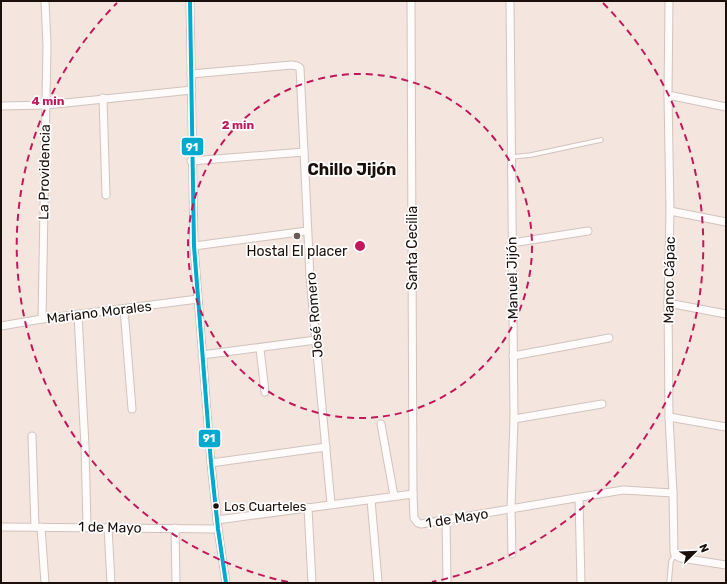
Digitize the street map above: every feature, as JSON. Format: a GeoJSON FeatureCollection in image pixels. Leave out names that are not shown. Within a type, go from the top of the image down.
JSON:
{"type":"FeatureCollection","features":[{"type":"Feature","properties":{"kind":"street","name":"La Providencia"},"geometry":{"type":"LineString","coordinates":[[42,319],[47,45],[45,1]]}},
{"type":"Feature","properties":{"kind":"street"},"geometry":{"type":"LineString","coordinates":[[190,1],[192,74],[191,161],[194,246],[211,462],[218,529],[226,583]]}},
{"type":"Feature","properties":{"kind":"street","name":"Santa Cecilia"},"geometry":{"type":"LineString","coordinates":[[411,1],[413,494]]}},
{"type":"Feature","properties":{"kind":"street","name":"Manuel Jijón"},"geometry":{"type":"LineString","coordinates":[[510,1],[514,419],[511,509],[512,554]]}},
{"type":"Feature","properties":{"kind":"street","name":"Manco Cápac"},"geometry":{"type":"LineString","coordinates":[[669,1],[669,417],[673,494],[673,542],[676,556]]}},
{"type":"Feature","properties":{"kind":"street","name":"José Romero"},"geometry":{"type":"LineString","coordinates":[[192,74],[297,66],[300,68],[310,277],[330,504]]}},
{"type":"Feature","properties":{"kind":"street"},"geometry":{"type":"LineString","coordinates":[[1,106],[46,105],[192,90]]}},
{"type":"Feature","properties":{"kind":"street"},"geometry":{"type":"LineString","coordinates":[[668,95],[726,107]]}},
{"type":"Feature","properties":{"kind":"street"},"geometry":{"type":"LineString","coordinates":[[103,98],[106,195]]}},
{"type":"Feature","properties":{"kind":"street"},"geometry":{"type":"LineString","coordinates":[[191,161],[304,152]]}},
{"type":"Feature","properties":{"kind":"street"},"geometry":{"type":"LineString","coordinates":[[670,211],[726,222]]}},
{"type":"Feature","properties":{"kind":"street"},"geometry":{"type":"LineString","coordinates":[[194,246],[307,231]]}},
{"type":"Feature","properties":{"kind":"street"},"geometry":{"type":"LineString","coordinates":[[512,243],[588,231]]}},
{"type":"Feature","properties":{"kind":"street","name":"Mariano Morales"},"geometry":{"type":"LineString","coordinates":[[1,326],[42,319],[198,299]]}},
{"type":"Feature","properties":{"kind":"street"},"geometry":{"type":"LineString","coordinates":[[668,303],[726,314]]}},
{"type":"Feature","properties":{"kind":"street"},"geometry":{"type":"LineString","coordinates":[[124,309],[132,409]]}},
{"type":"Feature","properties":{"kind":"street"},"geometry":{"type":"LineString","coordinates":[[78,315],[85,446],[87,527]]}},
{"type":"Feature","properties":{"kind":"street"},"geometry":{"type":"LineString","coordinates":[[513,356],[609,338]]}},
{"type":"Feature","properties":{"kind":"street"},"geometry":{"type":"LineString","coordinates":[[202,355],[316,340]]}},
{"type":"Feature","properties":{"kind":"street"},"geometry":{"type":"LineString","coordinates":[[260,348],[265,392]]}},
{"type":"Feature","properties":{"kind":"street"},"geometry":{"type":"LineString","coordinates":[[514,419],[602,404]]}},
{"type":"Feature","properties":{"kind":"street"},"geometry":{"type":"LineString","coordinates":[[669,417],[726,427]]}},
{"type":"Feature","properties":{"kind":"street"},"geometry":{"type":"LineString","coordinates":[[381,424],[394,496]]}},
{"type":"Feature","properties":{"kind":"street"},"geometry":{"type":"LineString","coordinates":[[32,436],[38,527],[45,583]]}},
{"type":"Feature","properties":{"kind":"street"},"geometry":{"type":"LineString","coordinates":[[211,462],[326,447]]}},
{"type":"Feature","properties":{"kind":"street","name":"1 de Mayo"},"geometry":{"type":"LineString","coordinates":[[413,494],[414,518],[420,524],[623,490],[673,494]]}},
{"type":"Feature","properties":{"kind":"street"},"geometry":{"type":"LineString","coordinates":[[217,520],[413,494]]}},
{"type":"Feature","properties":{"kind":"street"},"geometry":{"type":"LineString","coordinates":[[579,498],[581,583]]}},
{"type":"Feature","properties":{"kind":"street"},"geometry":{"type":"LineString","coordinates":[[371,500],[378,581]]}},
{"type":"Feature","properties":{"kind":"street"},"geometry":{"type":"LineString","coordinates":[[308,508],[312,583]]}},
{"type":"Feature","properties":{"kind":"street"},"geometry":{"type":"LineString","coordinates":[[446,520],[447,583]]}},
{"type":"Feature","properties":{"kind":"street","name":"1 de Mayo"},"geometry":{"type":"LineString","coordinates":[[1,527],[218,529]]}},
{"type":"Feature","properties":{"kind":"street"},"geometry":{"type":"LineString","coordinates":[[108,527],[111,583]]}},
{"type":"Feature","properties":{"kind":"street"},"geometry":{"type":"LineString","coordinates":[[175,528],[176,583]]}},
{"type":"Feature","properties":{"kind":"street"},"geometry":{"type":"LineString","coordinates":[[676,556],[726,565]]}},
{"type":"Feature","properties":{"kind":"lane"},"geometry":{"type":"LineString","coordinates":[[511,157],[531,155],[601,140]]}},
{"type":"Feature","properties":{"kind":"lane"},"geometry":{"type":"LineString","coordinates":[[669,583],[671,561],[676,556]]}},
{"type":"Feature","properties":{"kind":"transit line","name":"91"},"geometry":{"type":"LineString","coordinates":[[190,1],[194,246],[211,463],[218,529],[226,583]]}},
{"type":"Feature","properties":{"kind":"place","name":"Hostal El placer"},"geometry":{"type":"Point","coordinates":[297,236]}},
{"type":"Feature","properties":{"kind":"place","name":"Los Cuarteles"},"geometry":{"type":"Point","coordinates":[216,506]}},
{"type":"Feature","properties":{"kind":"district","name":"Chillo Jijón"},"geometry":{"type":"Point","coordinates":[352,169]}}]}
